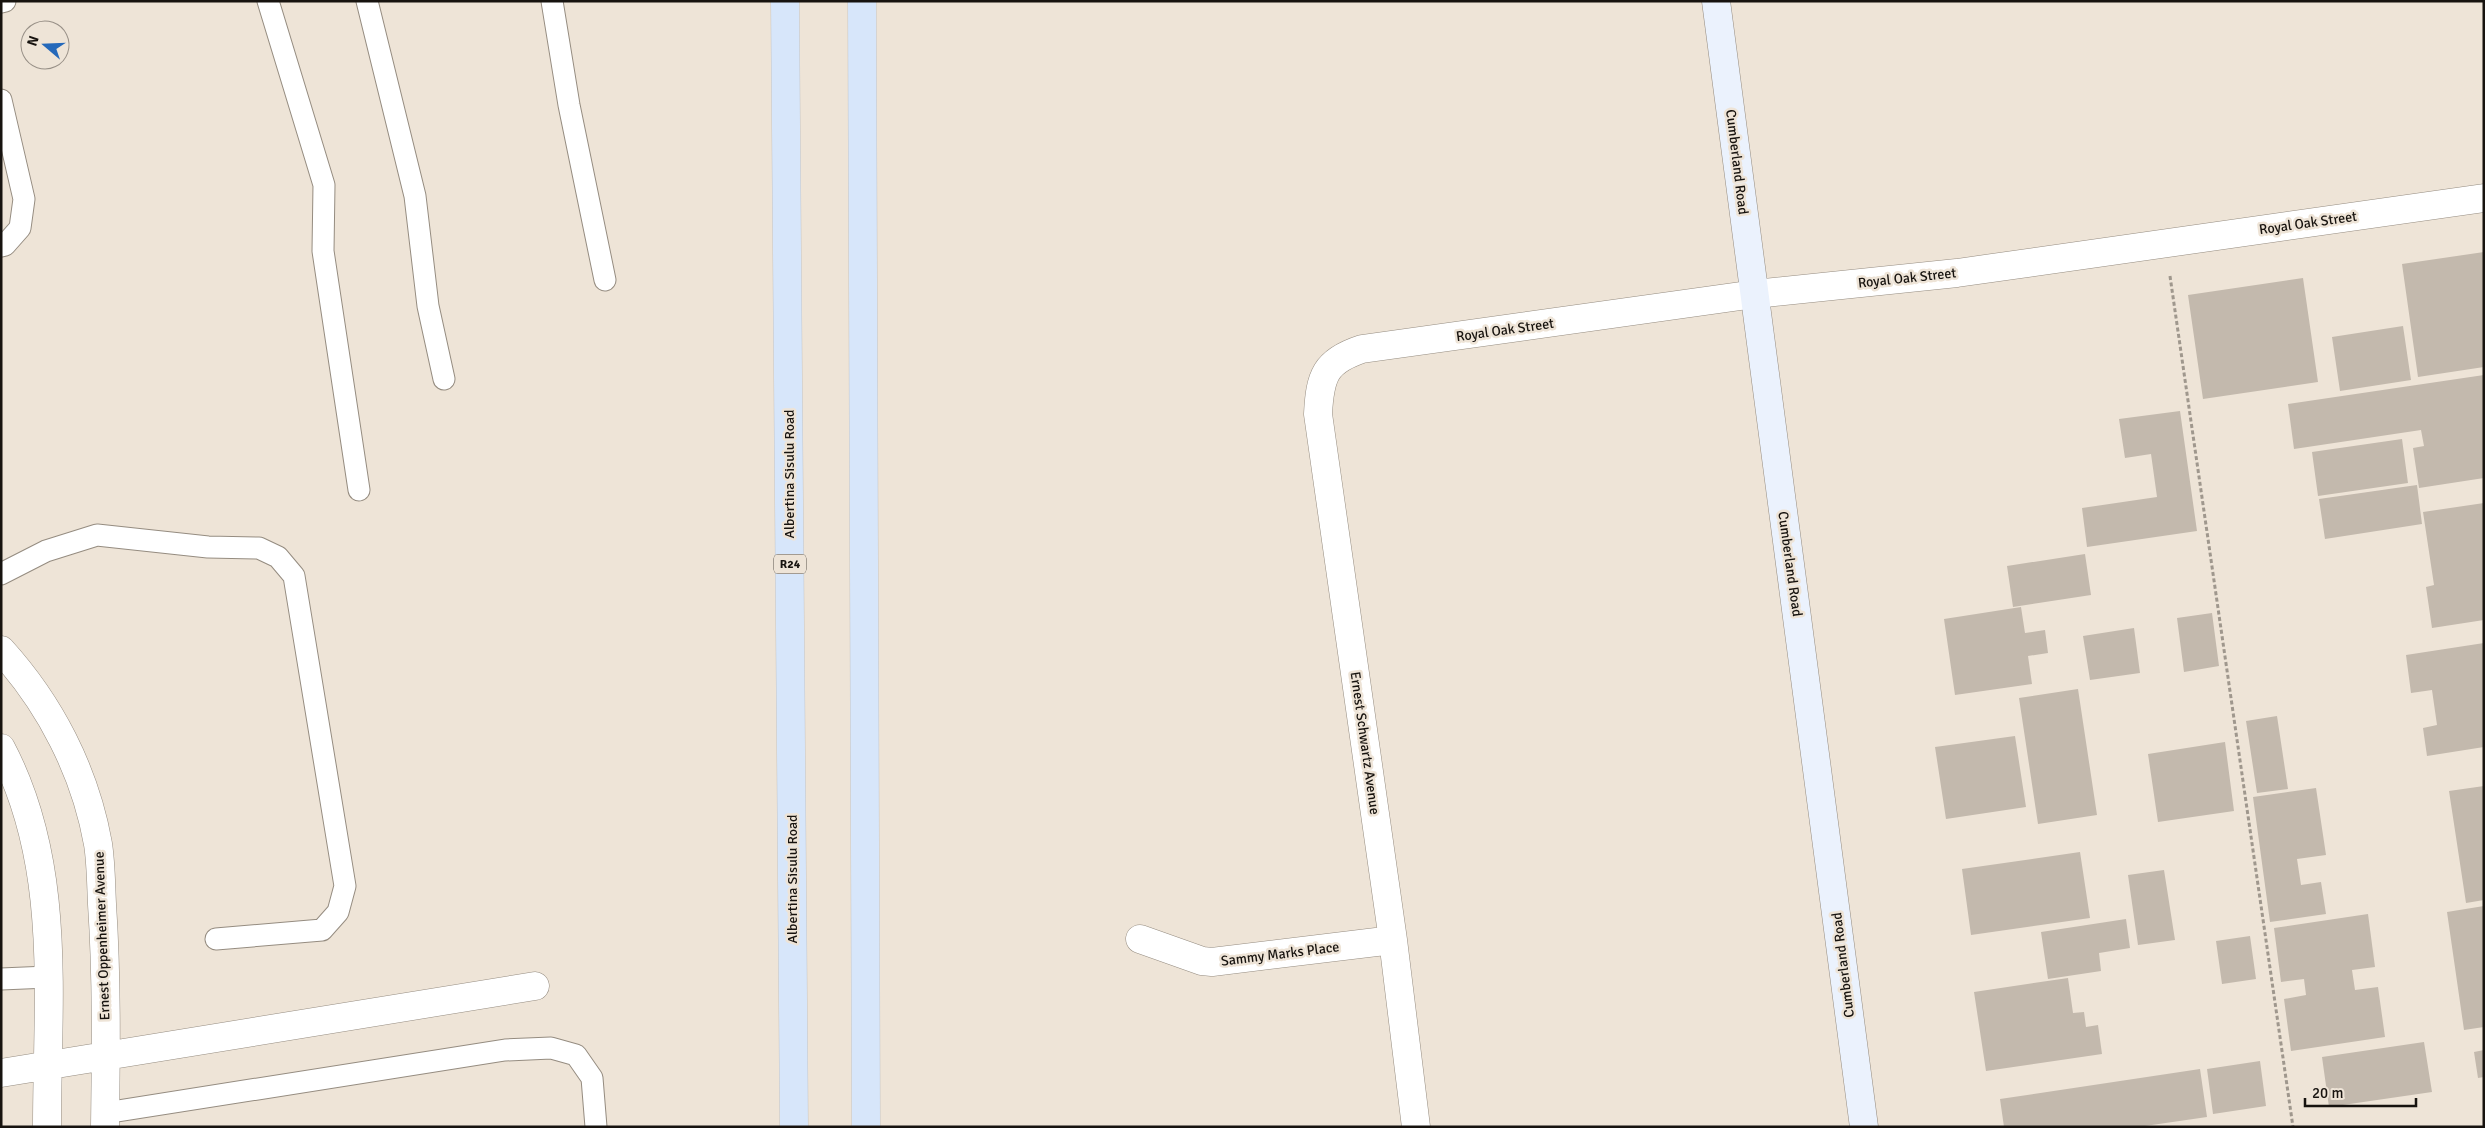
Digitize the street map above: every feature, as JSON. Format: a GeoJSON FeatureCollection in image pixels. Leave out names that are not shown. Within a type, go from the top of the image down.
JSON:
{"type":"FeatureCollection","features":[{"type":"Feature","properties":{"kind":"main road","name":"Albertina Sisulu Road"},"geometry":{"type":"LineString","coordinates":[[785,1],[793,1122]]}},
{"type":"Feature","properties":{"kind":"main road"},"geometry":{"type":"LineString","coordinates":[[862,1],[866,1127]]}},
{"type":"Feature","properties":{"kind":"street","name":"Cumberland Road"},"geometry":{"type":"LineString","coordinates":[[1716,1],[1864,1127]]}},
{"type":"Feature","properties":{"kind":"street","name":"Royal Oak Street"},"geometry":{"type":"LineString","coordinates":[[1332,363],[1362,349],[1754,294],[1957,273],[2484,198]]}},
{"type":"Feature","properties":{"kind":"street","name":"Ernest Schwartz Avenue"},"geometry":{"type":"LineString","coordinates":[[1332,363],[1321,384],[1318,414],[1393,940],[1416,1127]]}},
{"type":"Feature","properties":{"kind":"street","name":"Ernest Oppenheimer Avenue"},"geometry":{"type":"LineString","coordinates":[[1,650],[18,669],[55,722],[87,799],[98,844],[104,930],[105,1120]]}},
{"type":"Feature","properties":{"kind":"street"},"geometry":{"type":"LineString","coordinates":[[1,748],[16,775],[29,812],[48,919],[48,1127]]}},
{"type":"Feature","properties":{"kind":"street","name":"Sammy Marks Place"},"geometry":{"type":"LineString","coordinates":[[1140,939],[1202,961],[1212,962],[1393,940]]}},
{"type":"Feature","properties":{"kind":"street"},"geometry":{"type":"LineString","coordinates":[[1,1073],[535,986]]}},
{"type":"Feature","properties":{"kind":"lane"},"geometry":{"type":"LineString","coordinates":[[1,2],[5,1]]}},
{"type":"Feature","properties":{"kind":"lane"},"geometry":{"type":"LineString","coordinates":[[268,1],[324,185],[323,251],[359,490]]}},
{"type":"Feature","properties":{"kind":"lane"},"geometry":{"type":"LineString","coordinates":[[367,1],[415,196],[427,296],[444,379]]}},
{"type":"Feature","properties":{"kind":"lane"},"geometry":{"type":"LineString","coordinates":[[552,1],[569,105],[605,280]]}},
{"type":"Feature","properties":{"kind":"lane"},"geometry":{"type":"LineString","coordinates":[[1,100],[24,199],[20,228],[5,245],[1,246]]}},
{"type":"Feature","properties":{"kind":"lane"},"geometry":{"type":"LineString","coordinates":[[1,574],[46,550],[97,535],[208,547],[259,548],[278,557],[294,576],[345,886],[338,912],[322,930],[216,939]]}},
{"type":"Feature","properties":{"kind":"lane"},"geometry":{"type":"LineString","coordinates":[[1,979],[48,977]]}},
{"type":"Feature","properties":{"kind":"lane"},"geometry":{"type":"LineString","coordinates":[[105,1120],[505,1050],[551,1048],[576,1055],[592,1078],[596,1127]]}},
{"type":"Feature","properties":{"kind":"path"},"geometry":{"type":"LineString","coordinates":[[2166,243],[2293,1127]]}},
{"type":"Feature","properties":{"kind":"building"},"geometry":{"type":"Polygon","coordinates":[[[2484,252],[2484,367],[2418,377],[2402,264],[2484,252]]]}},
{"type":"Feature","properties":{"kind":"building"},"geometry":{"type":"Polygon","coordinates":[[[2303,278],[2318,382],[2203,399],[2188,295],[2303,278]]]}},
{"type":"Feature","properties":{"kind":"building"},"geometry":{"type":"Polygon","coordinates":[[[2403,326],[2411,380],[2340,391],[2332,337],[2403,326]]]}},
{"type":"Feature","properties":{"kind":"building"},"geometry":{"type":"Polygon","coordinates":[[[2484,375],[2484,478],[2419,488],[2413,448],[2424,446],[2421,430],[2294,449],[2288,404],[2484,375]]]}},
{"type":"Feature","properties":{"kind":"building"},"geometry":{"type":"Polygon","coordinates":[[[2180,411],[2197,531],[2087,547],[2082,508],[2157,497],[2151,454],[2125,458],[2119,419],[2180,411]]]}},
{"type":"Feature","properties":{"kind":"building"},"geometry":{"type":"Polygon","coordinates":[[[2402,439],[2408,483],[2318,496],[2312,452],[2402,439]]]}},
{"type":"Feature","properties":{"kind":"building"},"geometry":{"type":"Polygon","coordinates":[[[2417,485],[2422,524],[2325,539],[2319,499],[2417,485]]]}},
{"type":"Feature","properties":{"kind":"building"},"geometry":{"type":"Polygon","coordinates":[[[2484,503],[2484,620],[2432,628],[2426,587],[2434,585],[2423,512],[2484,503]]]}},
{"type":"Feature","properties":{"kind":"building"},"geometry":{"type":"Polygon","coordinates":[[[2085,554],[2091,595],[2013,607],[2007,566],[2085,554]]]}},
{"type":"Feature","properties":{"kind":"building"},"geometry":{"type":"Polygon","coordinates":[[[2021,607],[2025,633],[2045,630],[2048,653],[2028,656],[2032,684],[1955,695],[1944,619],[2021,607]]]}},
{"type":"Feature","properties":{"kind":"building"},"geometry":{"type":"Polygon","coordinates":[[[2212,613],[2219,666],[2184,672],[2177,618],[2212,613]]]}},
{"type":"Feature","properties":{"kind":"building"},"geometry":{"type":"Polygon","coordinates":[[[2134,628],[2140,673],[2090,680],[2083,636],[2134,628]]]}},
{"type":"Feature","properties":{"kind":"building"},"geometry":{"type":"Polygon","coordinates":[[[2484,643],[2484,747],[2427,756],[2423,728],[2437,725],[2432,690],[2411,693],[2406,655],[2484,643]]]}},
{"type":"Feature","properties":{"kind":"building"},"geometry":{"type":"Polygon","coordinates":[[[2078,689],[2097,815],[2038,824],[2019,698],[2078,689]]]}},
{"type":"Feature","properties":{"kind":"building"},"geometry":{"type":"Polygon","coordinates":[[[2277,716],[2288,789],[2257,793],[2246,721],[2277,716]]]}},
{"type":"Feature","properties":{"kind":"building"},"geometry":{"type":"Polygon","coordinates":[[[2015,736],[2026,807],[1946,819],[1935,747],[2015,736]]]}},
{"type":"Feature","properties":{"kind":"building"},"geometry":{"type":"Polygon","coordinates":[[[2225,742],[2234,811],[2158,822],[2148,754],[2225,742]]]}},
{"type":"Feature","properties":{"kind":"building"},"geometry":{"type":"Polygon","coordinates":[[[2484,786],[2484,900],[2466,903],[2449,791],[2484,786]]]}},
{"type":"Feature","properties":{"kind":"building"},"geometry":{"type":"Polygon","coordinates":[[[2316,788],[2326,855],[2297,859],[2301,885],[2321,882],[2326,914],[2270,922],[2253,797],[2316,788]]]}},
{"type":"Feature","properties":{"kind":"building"},"geometry":{"type":"Polygon","coordinates":[[[2080,852],[2090,918],[1971,935],[1962,869],[2080,852]]]}},
{"type":"Feature","properties":{"kind":"building"},"geometry":{"type":"Polygon","coordinates":[[[2164,870],[2175,940],[2138,945],[2128,875],[2164,870]]]}},
{"type":"Feature","properties":{"kind":"building"},"geometry":{"type":"Polygon","coordinates":[[[2484,906],[2484,1027],[2464,1030],[2447,912],[2484,906]]]}},
{"type":"Feature","properties":{"kind":"building"},"geometry":{"type":"Polygon","coordinates":[[[2368,914],[2375,967],[2352,970],[2355,990],[2378,987],[2385,1037],[2291,1051],[2284,999],[2306,995],[2304,979],[2281,982],[2274,928],[2368,914]]]}},
{"type":"Feature","properties":{"kind":"building"},"geometry":{"type":"Polygon","coordinates":[[[2126,919],[2130,948],[2099,953],[2101,971],[2048,979],[2041,932],[2126,919]]]}},
{"type":"Feature","properties":{"kind":"building"},"geometry":{"type":"Polygon","coordinates":[[[2250,936],[2256,979],[2222,984],[2216,941],[2250,936]]]}},
{"type":"Feature","properties":{"kind":"building"},"geometry":{"type":"Polygon","coordinates":[[[2068,978],[2073,1013],[2084,1012],[2086,1027],[2098,1025],[2102,1054],[1986,1071],[1974,992],[2068,978]]]}},
{"type":"Feature","properties":{"kind":"building"},"geometry":{"type":"Polygon","coordinates":[[[2424,1042],[2432,1092],[2329,1107],[2322,1057],[2424,1042]]]}},
{"type":"Feature","properties":{"kind":"building"},"geometry":{"type":"Polygon","coordinates":[[[2484,1050],[2484,1077],[2478,1078],[2474,1052],[2484,1050]]]}},
{"type":"Feature","properties":{"kind":"building"},"geometry":{"type":"Polygon","coordinates":[[[2260,1061],[2266,1106],[2213,1114],[2207,1069],[2260,1061]]]}},
{"type":"Feature","properties":{"kind":"building"},"geometry":{"type":"Polygon","coordinates":[[[2200,1069],[2207,1117],[2138,1127],[2004,1127],[2000,1099],[2200,1069]]]}}]}
